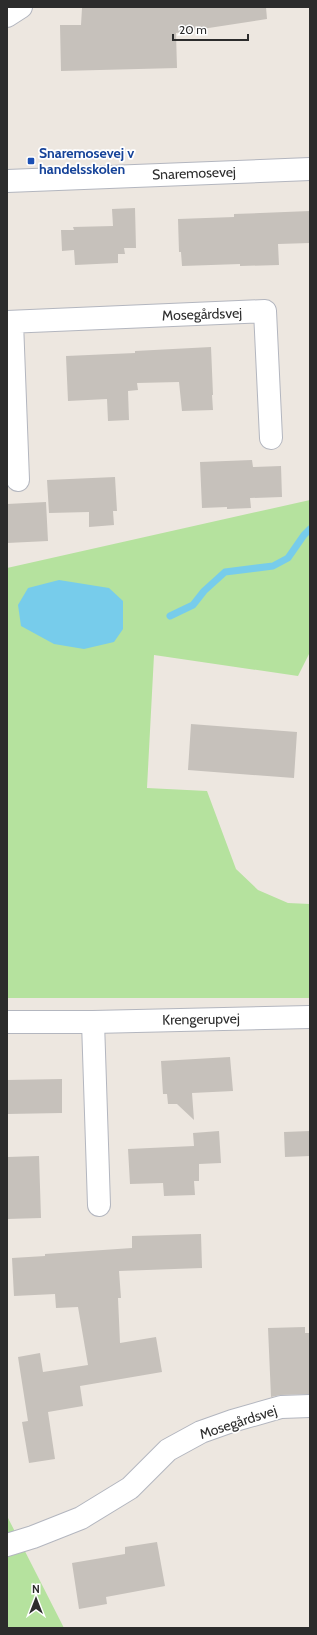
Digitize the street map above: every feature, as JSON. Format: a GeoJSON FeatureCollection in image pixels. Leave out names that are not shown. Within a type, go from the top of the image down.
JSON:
{"type":"FeatureCollection","features":[{"type":"Feature","properties":{"kind":"street"},"geometry":{"type":"LineString","coordinates":[[7,16],[21,7]]}},
{"type":"Feature","properties":{"kind":"street","name":"Snaremosevej"},"geometry":{"type":"LineString","coordinates":[[7,181],[310,169]]}},
{"type":"Feature","properties":{"kind":"street","name":"Mosegårdsvej"},"geometry":{"type":"LineString","coordinates":[[18,480],[9,322],[266,311],[271,438]]}},
{"type":"Feature","properties":{"kind":"street","name":"Krengerupvej"},"geometry":{"type":"LineString","coordinates":[[7,1022],[93,1022],[310,1017]]}},
{"type":"Feature","properties":{"kind":"street"},"geometry":{"type":"LineString","coordinates":[[93,1022],[100,1205]]}},
{"type":"Feature","properties":{"kind":"street","name":"Mosegårdsvej"},"geometry":{"type":"LineString","coordinates":[[7,1545],[34,1537],[81,1518],[130,1488],[168,1450],[201,1432],[232,1421],[281,1407],[310,1406]]}},
{"type":"Feature","properties":{"kind":"green space"},"geometry":{"type":"Polygon","coordinates":[[[310,500],[310,652],[298,676],[154,655],[147,788],[207,791],[236,869],[258,890],[288,903],[310,904],[310,998],[7,998],[7,568],[310,500]]]}},
{"type":"Feature","properties":{"kind":"green space"},"geometry":{"type":"Polygon","coordinates":[[[7,1516],[64,1628],[7,1628],[7,1516]]]}},
{"type":"Feature","properties":{"kind":"water"},"geometry":{"type":"Polygon","coordinates":[[[59,580],[109,588],[123,601],[123,629],[114,642],[84,649],[54,644],[21,626],[18,605],[28,588],[59,580]]]}},
{"type":"Feature","properties":{"kind":"building"},"geometry":{"type":"Polygon","coordinates":[[[266,7],[267,19],[176,33],[177,68],[61,71],[60,25],[81,25],[82,8],[266,7]]]}},
{"type":"Feature","properties":{"kind":"building"},"geometry":{"type":"Polygon","coordinates":[[[135,208],[136,248],[124,248],[125,254],[118,254],[118,263],[75,265],[74,250],[62,251],[61,230],[74,230],[73,227],[113,226],[112,209],[135,208]]]}},
{"type":"Feature","properties":{"kind":"building"},"geometry":{"type":"Polygon","coordinates":[[[310,211],[310,243],[278,244],[279,265],[240,266],[240,264],[182,266],[181,252],[179,252],[178,219],[234,217],[234,214],[310,211]]]}},
{"type":"Feature","properties":{"kind":"building"},"geometry":{"type":"Polygon","coordinates":[[[211,347],[213,410],[182,411],[179,382],[137,383],[138,390],[128,391],[129,420],[108,421],[107,399],[68,401],[66,356],[135,353],[135,351],[211,347]]]}},
{"type":"Feature","properties":{"kind":"building"},"geometry":{"type":"Polygon","coordinates":[[[252,460],[253,467],[281,466],[282,497],[250,498],[251,508],[202,508],[200,462],[252,460]]]}},
{"type":"Feature","properties":{"kind":"building"},"geometry":{"type":"Polygon","coordinates":[[[115,477],[117,511],[113,511],[114,525],[89,527],[89,512],[49,513],[47,480],[115,477]]]}},
{"type":"Feature","properties":{"kind":"building"},"geometry":{"type":"Polygon","coordinates":[[[46,502],[48,541],[7,543],[7,504],[46,502]]]}},
{"type":"Feature","properties":{"kind":"building"},"geometry":{"type":"Polygon","coordinates":[[[191,724],[297,732],[294,778],[188,770],[191,724]]]}},
{"type":"Feature","properties":{"kind":"building"},"geometry":{"type":"Polygon","coordinates":[[[230,1057],[233,1091],[192,1093],[194,1120],[177,1104],[168,1104],[167,1094],[163,1094],[161,1061],[230,1057]]]}},
{"type":"Feature","properties":{"kind":"building"},"geometry":{"type":"Polygon","coordinates":[[[62,1079],[62,1113],[7,1114],[7,1080],[62,1079]]]}},
{"type":"Feature","properties":{"kind":"building"},"geometry":{"type":"Polygon","coordinates":[[[219,1131],[221,1163],[199,1164],[199,1181],[194,1181],[195,1195],[164,1196],[163,1183],[130,1184],[128,1149],[194,1146],[193,1133],[219,1131]]]}},
{"type":"Feature","properties":{"kind":"building"},"geometry":{"type":"Polygon","coordinates":[[[310,1131],[310,1156],[285,1157],[284,1132],[310,1131]]]}},
{"type":"Feature","properties":{"kind":"building"},"geometry":{"type":"Polygon","coordinates":[[[39,1156],[41,1218],[7,1219],[7,1157],[39,1156]]]}},
{"type":"Feature","properties":{"kind":"building"},"geometry":{"type":"Polygon","coordinates":[[[201,1234],[202,1268],[119,1271],[121,1298],[118,1298],[120,1343],[156,1337],[162,1372],[80,1386],[83,1406],[48,1412],[55,1459],[29,1463],[22,1422],[28,1421],[18,1357],[40,1353],[43,1372],[88,1365],[78,1307],[56,1308],[55,1294],[14,1296],[12,1258],[45,1256],[45,1254],[132,1248],[132,1236],[201,1234]]]}},
{"type":"Feature","properties":{"kind":"building"},"geometry":{"type":"Polygon","coordinates":[[[305,1327],[305,1333],[310,1333],[310,1394],[280,1395],[271,1397],[268,1328],[305,1327]]]}},
{"type":"Feature","properties":{"kind":"building"},"geometry":{"type":"Polygon","coordinates":[[[157,1542],[165,1586],[106,1597],[107,1604],[79,1609],[72,1563],[125,1554],[125,1547],[157,1542]]]}},
{"type":"Feature","properties":{"kind":"waterway"},"geometry":{"type":"LineString","coordinates":[[170,616],[193,605],[204,591],[225,572],[273,566],[288,558],[310,529]]}},
{"type":"Feature","properties":{"kind":"place","name":"Snaremosevej v handelsskolen"},"geometry":{"type":"Point","coordinates":[31,161]}}]}
